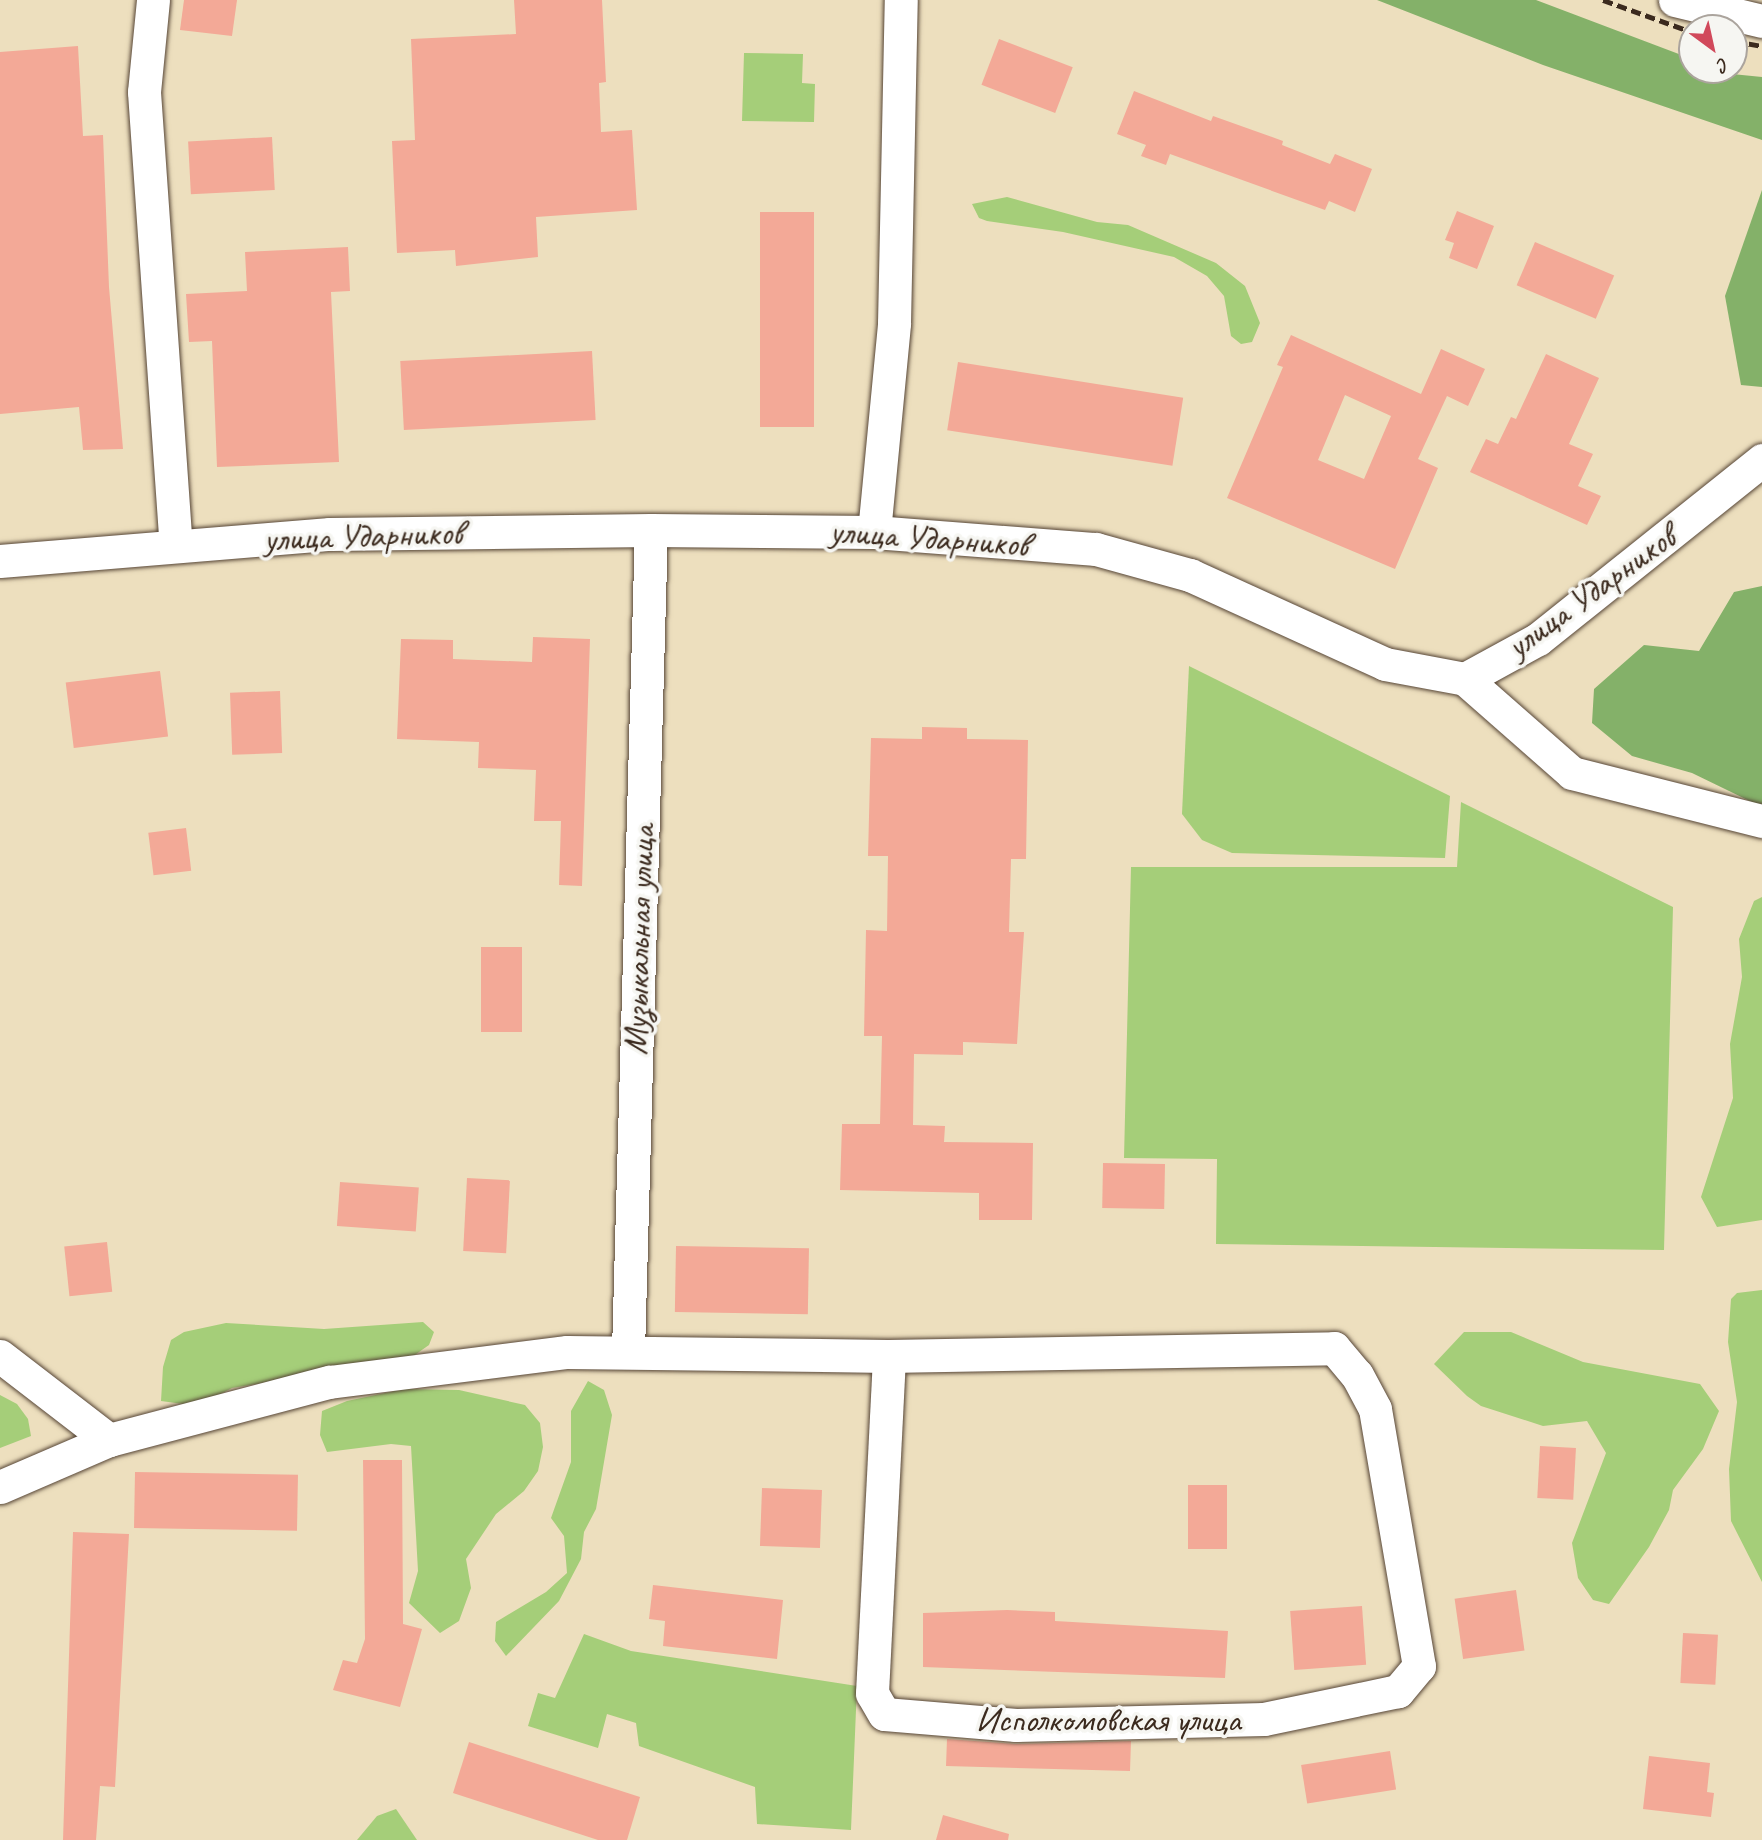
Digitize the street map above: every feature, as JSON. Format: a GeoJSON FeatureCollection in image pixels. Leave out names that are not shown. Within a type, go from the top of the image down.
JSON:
{"type":"FeatureCollection","features":[{"type":"Feature","properties":{"kind":"street"},"geometry":{"type":"LineString","coordinates":[[153,0],[144,92],[176,544]]}},
{"type":"Feature","properties":{"kind":"street"},"geometry":{"type":"LineString","coordinates":[[874,532],[894,323],[901,0]]}},
{"type":"Feature","properties":{"kind":"street"},"geometry":{"type":"LineString","coordinates":[[1675,0],[1762,21]]}},
{"type":"Feature","properties":{"kind":"street","name":"улица Ударников"},"geometry":{"type":"LineString","coordinates":[[0,561],[176,544],[330,534],[651,530],[874,532],[1096,549],[1190,575],[1385,664],[1465,680],[1538,639],[1762,460]]}},
{"type":"Feature","properties":{"kind":"street","name":"Музыкальная улица"},"geometry":{"type":"LineString","coordinates":[[628,1351],[651,530]]}},
{"type":"Feature","properties":{"kind":"street"},"geometry":{"type":"LineString","coordinates":[[1465,680],[1572,773],[1762,821]]}},
{"type":"Feature","properties":{"kind":"street","name":"Исполкомовская улица"},"geometry":{"type":"LineString","coordinates":[[1334,1348],[1357,1375],[1376,1409],[1419,1666],[1398,1691],[1264,1719],[1016,1725],[884,1714],[872,1693],[889,1356],[1334,1348]]}},
{"type":"Feature","properties":{"kind":"street"},"geometry":{"type":"LineString","coordinates":[[0,1487],[109,1440],[329,1382],[567,1352],[889,1356]]}},
{"type":"Feature","properties":{"kind":"street"},"geometry":{"type":"LineString","coordinates":[[0,1356],[109,1440]]}},
{"type":"Feature","properties":{"kind":"green space"},"geometry":{"type":"Polygon","coordinates":[[[1377,0],[1536,0],[1678,54],[1678,84],[1748,84],[1748,76],[1762,77],[1762,140],[1543,65],[1377,0]]]}},
{"type":"Feature","properties":{"kind":"green space"},"geometry":{"type":"Polygon","coordinates":[[[744,53],[803,54],[802,83],[815,84],[814,122],[742,121],[744,53]]]}},
{"type":"Feature","properties":{"kind":"green space"},"geometry":{"type":"Polygon","coordinates":[[[1762,190],[1762,387],[1741,385],[1725,296],[1762,190]]]}},
{"type":"Feature","properties":{"kind":"green space"},"geometry":{"type":"Polygon","coordinates":[[[1007,197],[1097,222],[1128,225],[1216,263],[1245,286],[1260,323],[1252,342],[1241,344],[1231,336],[1224,296],[1207,276],[1174,257],[1063,232],[987,221],[979,218],[972,204],[1007,197]]]}},
{"type":"Feature","properties":{"kind":"green space"},"geometry":{"type":"Polygon","coordinates":[[[1762,586],[1762,807],[1692,773],[1632,756],[1592,723],[1594,689],[1644,645],[1699,651],[1734,592],[1762,586]]]}},
{"type":"Feature","properties":{"kind":"green space"},"geometry":{"type":"Polygon","coordinates":[[[1189,666],[1450,796],[1445,858],[1232,853],[1202,840],[1182,814],[1189,666]]]}},
{"type":"Feature","properties":{"kind":"green space"},"geometry":{"type":"Polygon","coordinates":[[[1461,802],[1673,907],[1664,1250],[1216,1244],[1217,1159],[1124,1158],[1131,867],[1457,867],[1461,802]]]}},
{"type":"Feature","properties":{"kind":"green space"},"geometry":{"type":"Polygon","coordinates":[[[1762,897],[1762,1220],[1717,1227],[1701,1197],[1733,1098],[1730,1044],[1742,977],[1739,939],[1754,901],[1762,897]]]}},
{"type":"Feature","properties":{"kind":"green space"},"geometry":{"type":"Polygon","coordinates":[[[1762,1290],[1762,1582],[1731,1521],[1729,1469],[1737,1402],[1728,1342],[1731,1299],[1737,1293],[1762,1290]]]}},
{"type":"Feature","properties":{"kind":"green space"},"geometry":{"type":"Polygon","coordinates":[[[423,1322],[434,1332],[429,1345],[409,1359],[232,1388],[198,1406],[161,1401],[163,1367],[171,1340],[184,1332],[226,1323],[324,1329],[423,1322]]]}},
{"type":"Feature","properties":{"kind":"green space"},"geometry":{"type":"Polygon","coordinates":[[[1464,1332],[1511,1332],[1583,1362],[1700,1384],[1719,1411],[1703,1449],[1673,1490],[1669,1510],[1649,1547],[1609,1604],[1593,1600],[1578,1578],[1572,1543],[1606,1453],[1587,1421],[1543,1426],[1481,1406],[1467,1396],[1434,1364],[1464,1332]]]}},
{"type":"Feature","properties":{"kind":"green space"},"geometry":{"type":"Polygon","coordinates":[[[588,1381],[604,1390],[612,1415],[596,1509],[584,1532],[581,1559],[559,1601],[506,1656],[495,1641],[496,1622],[546,1592],[567,1573],[564,1536],[551,1518],[571,1462],[571,1411],[588,1381]]]}},
{"type":"Feature","properties":{"kind":"green space"},"geometry":{"type":"Polygon","coordinates":[[[404,1389],[459,1390],[525,1405],[540,1423],[543,1447],[538,1471],[524,1491],[496,1514],[466,1559],[471,1588],[459,1621],[440,1633],[409,1603],[418,1571],[411,1446],[391,1444],[327,1452],[320,1435],[322,1411],[347,1401],[404,1389]]]}},
{"type":"Feature","properties":{"kind":"green space"},"geometry":{"type":"Polygon","coordinates":[[[0,1395],[17,1404],[28,1419],[31,1436],[0,1448],[0,1395]]]}},
{"type":"Feature","properties":{"kind":"green space"},"geometry":{"type":"Polygon","coordinates":[[[584,1634],[631,1651],[857,1686],[851,1830],[757,1824],[755,1787],[639,1746],[636,1723],[607,1714],[598,1748],[528,1726],[538,1693],[555,1698],[584,1634]]]}},
{"type":"Feature","properties":{"kind":"green space"},"geometry":{"type":"Polygon","coordinates":[[[396,1809],[417,1840],[357,1840],[377,1816],[396,1809]]]}},
{"type":"Feature","properties":{"kind":"building"},"geometry":{"type":"Polygon","coordinates":[[[184,0],[237,0],[232,36],[180,30],[184,0]]]}},
{"type":"Feature","properties":{"kind":"building"},"geometry":{"type":"Polygon","coordinates":[[[514,0],[602,0],[606,82],[599,83],[601,132],[632,130],[637,210],[536,217],[538,257],[456,266],[455,250],[397,253],[392,141],[415,140],[411,39],[516,34],[514,0]]]}},
{"type":"Feature","properties":{"kind":"building"},"geometry":{"type":"Polygon","coordinates":[[[999,39],[1073,67],[1055,113],[981,85],[999,39]]]}},
{"type":"Feature","properties":{"kind":"building"},"geometry":{"type":"Polygon","coordinates":[[[78,46],[83,136],[103,135],[109,287],[123,449],[83,450],[79,407],[0,414],[0,52],[78,46]]]}},
{"type":"Feature","properties":{"kind":"building"},"geometry":{"type":"Polygon","coordinates":[[[1134,91],[1211,121],[1213,116],[1283,141],[1282,145],[1330,164],[1335,154],[1372,169],[1355,212],[1329,201],[1325,210],[1170,154],[1166,165],[1141,156],[1146,145],[1117,134],[1134,91]]]}},
{"type":"Feature","properties":{"kind":"building"},"geometry":{"type":"Polygon","coordinates":[[[272,137],[275,190],[191,194],[188,141],[272,137]]]}},
{"type":"Feature","properties":{"kind":"building"},"geometry":{"type":"Polygon","coordinates":[[[1457,211],[1494,226],[1477,269],[1449,258],[1454,243],[1445,240],[1457,211]]]}},
{"type":"Feature","properties":{"kind":"building"},"geometry":{"type":"Polygon","coordinates":[[[760,212],[814,212],[814,427],[760,427],[760,212]]]}},
{"type":"Feature","properties":{"kind":"building"},"geometry":{"type":"Polygon","coordinates":[[[1535,242],[1614,276],[1596,319],[1517,285],[1535,242]]]}},
{"type":"Feature","properties":{"kind":"building"},"geometry":{"type":"Polygon","coordinates":[[[348,247],[350,291],[331,292],[339,462],[217,467],[212,341],[189,342],[186,294],[247,291],[245,252],[348,247]]]}},
{"type":"Feature","properties":{"kind":"building"},"geometry":{"type":"Polygon","coordinates":[[[1291,335],[1421,394],[1441,349],[1485,369],[1468,406],[1447,396],[1418,459],[1438,468],[1395,569],[1227,498],[1283,367],[1277,365],[1291,335]],[[1345,395],[1318,460],[1364,479],[1391,416],[1345,395]]]}},
{"type":"Feature","properties":{"kind":"building"},"geometry":{"type":"Polygon","coordinates":[[[592,351],[596,420],[404,430],[400,361],[592,351]]]}},
{"type":"Feature","properties":{"kind":"building"},"geometry":{"type":"Polygon","coordinates":[[[1546,354],[1599,378],[1569,444],[1593,454],[1578,486],[1601,496],[1587,525],[1470,472],[1486,439],[1498,444],[1511,417],[1516,419],[1546,354]]]}},
{"type":"Feature","properties":{"kind":"building"},"geometry":{"type":"Polygon","coordinates":[[[958,362],[1183,398],[1172,466],[947,430],[958,362]]]}},
{"type":"Feature","properties":{"kind":"building"},"geometry":{"type":"Polygon","coordinates":[[[533,637],[590,639],[582,886],[559,885],[561,821],[534,821],[536,770],[478,768],[479,742],[397,739],[401,639],[453,640],[453,659],[532,662],[533,637]]]}},
{"type":"Feature","properties":{"kind":"building"},"geometry":{"type":"Polygon","coordinates":[[[160,671],[168,737],[74,748],[66,683],[160,671]]]}},
{"type":"Feature","properties":{"kind":"building"},"geometry":{"type":"Polygon","coordinates":[[[280,691],[282,753],[232,755],[230,693],[280,691]]]}},
{"type":"Feature","properties":{"kind":"building"},"geometry":{"type":"Polygon","coordinates":[[[922,727],[967,728],[967,739],[1028,740],[1026,859],[1011,859],[1009,932],[1024,932],[1017,1044],[963,1042],[963,1055],[914,1054],[913,1125],[945,1126],[944,1142],[1033,1143],[1032,1220],[979,1220],[979,1193],[840,1190],[842,1124],[880,1124],[882,1036],[864,1036],[866,930],[887,931],[888,856],[868,856],[871,738],[922,739],[922,727]]]}},
{"type":"Feature","properties":{"kind":"building"},"geometry":{"type":"Polygon","coordinates":[[[186,828],[191,871],[154,875],[148,833],[186,828]]]}},
{"type":"Feature","properties":{"kind":"building"},"geometry":{"type":"Polygon","coordinates":[[[481,947],[522,947],[522,1032],[481,1032],[481,947]]]}},
{"type":"Feature","properties":{"kind":"building"},"geometry":{"type":"Polygon","coordinates":[[[1103,1163],[1165,1164],[1164,1209],[1102,1208],[1103,1163]]]}},
{"type":"Feature","properties":{"kind":"building"},"geometry":{"type":"Polygon","coordinates":[[[467,1178],[510,1180],[506,1253],[463,1251],[467,1178]]]}},
{"type":"Feature","properties":{"kind":"building"},"geometry":{"type":"Polygon","coordinates":[[[340,1182],[419,1188],[416,1231],[337,1226],[340,1182]]]}},
{"type":"Feature","properties":{"kind":"building"},"geometry":{"type":"Polygon","coordinates":[[[107,1242],[112,1292],[69,1296],[64,1246],[107,1242]]]}},
{"type":"Feature","properties":{"kind":"building"},"geometry":{"type":"Polygon","coordinates":[[[676,1246],[809,1248],[808,1314],[675,1312],[676,1246]]]}},
{"type":"Feature","properties":{"kind":"building"},"geometry":{"type":"Polygon","coordinates":[[[1540,1446],[1576,1448],[1573,1500],[1537,1498],[1540,1446]]]}},
{"type":"Feature","properties":{"kind":"building"},"geometry":{"type":"Polygon","coordinates":[[[363,1460],[402,1460],[403,1624],[422,1629],[400,1707],[333,1690],[343,1660],[357,1663],[365,1639],[363,1460]]]}},
{"type":"Feature","properties":{"kind":"building"},"geometry":{"type":"Polygon","coordinates":[[[135,1472],[298,1475],[297,1531],[134,1528],[135,1472]]]}},
{"type":"Feature","properties":{"kind":"building"},"geometry":{"type":"Polygon","coordinates":[[[1188,1485],[1227,1485],[1227,1549],[1188,1549],[1188,1485]]]}},
{"type":"Feature","properties":{"kind":"building"},"geometry":{"type":"Polygon","coordinates":[[[762,1488],[822,1490],[820,1548],[760,1546],[762,1488]]]}},
{"type":"Feature","properties":{"kind":"building"},"geometry":{"type":"Polygon","coordinates":[[[73,1532],[129,1534],[115,1787],[100,1786],[96,1840],[63,1840],[73,1532]]]}},
{"type":"Feature","properties":{"kind":"building"},"geometry":{"type":"Polygon","coordinates":[[[653,1585],[783,1600],[777,1659],[663,1646],[665,1621],[649,1619],[653,1585]]]}},
{"type":"Feature","properties":{"kind":"building"},"geometry":{"type":"Polygon","coordinates":[[[1516,1590],[1524,1650],[1463,1659],[1455,1599],[1516,1590]]]}},
{"type":"Feature","properties":{"kind":"building"},"geometry":{"type":"Polygon","coordinates":[[[1362,1606],[1366,1665],[1294,1670],[1290,1611],[1362,1606]]]}},
{"type":"Feature","properties":{"kind":"building"},"geometry":{"type":"Polygon","coordinates":[[[1007,1610],[1055,1612],[1055,1621],[1228,1631],[1225,1678],[923,1667],[923,1613],[1007,1610]]]}},
{"type":"Feature","properties":{"kind":"building"},"geometry":{"type":"Polygon","coordinates":[[[1683,1633],[1718,1635],[1715,1685],[1680,1683],[1683,1633]]]}},
{"type":"Feature","properties":{"kind":"building"},"geometry":{"type":"Polygon","coordinates":[[[947,1739],[1016,1744],[1131,1741],[1130,1771],[946,1766],[947,1739]]]}},
{"type":"Feature","properties":{"kind":"building"},"geometry":{"type":"Polygon","coordinates":[[[469,1742],[640,1797],[627,1840],[598,1840],[453,1793],[469,1742]]]}},
{"type":"Feature","properties":{"kind":"building"},"geometry":{"type":"Polygon","coordinates":[[[1390,1751],[1396,1790],[1307,1804],[1301,1765],[1390,1751]]]}},
{"type":"Feature","properties":{"kind":"building"},"geometry":{"type":"Polygon","coordinates":[[[1649,1756],[1710,1763],[1707,1792],[1714,1793],[1711,1817],[1643,1809],[1649,1756]]]}},
{"type":"Feature","properties":{"kind":"building"},"geometry":{"type":"Polygon","coordinates":[[[943,1815],[1009,1834],[1008,1840],[936,1840],[943,1815]]]}},
{"type":"Feature","properties":{"kind":"railway"},"geometry":{"type":"LineString","coordinates":[[1603,0],[1678,27]]}},
{"type":"Feature","properties":{"kind":"railway"},"geometry":{"type":"LineString","coordinates":[[1748,44],[1762,46]]}}]}
